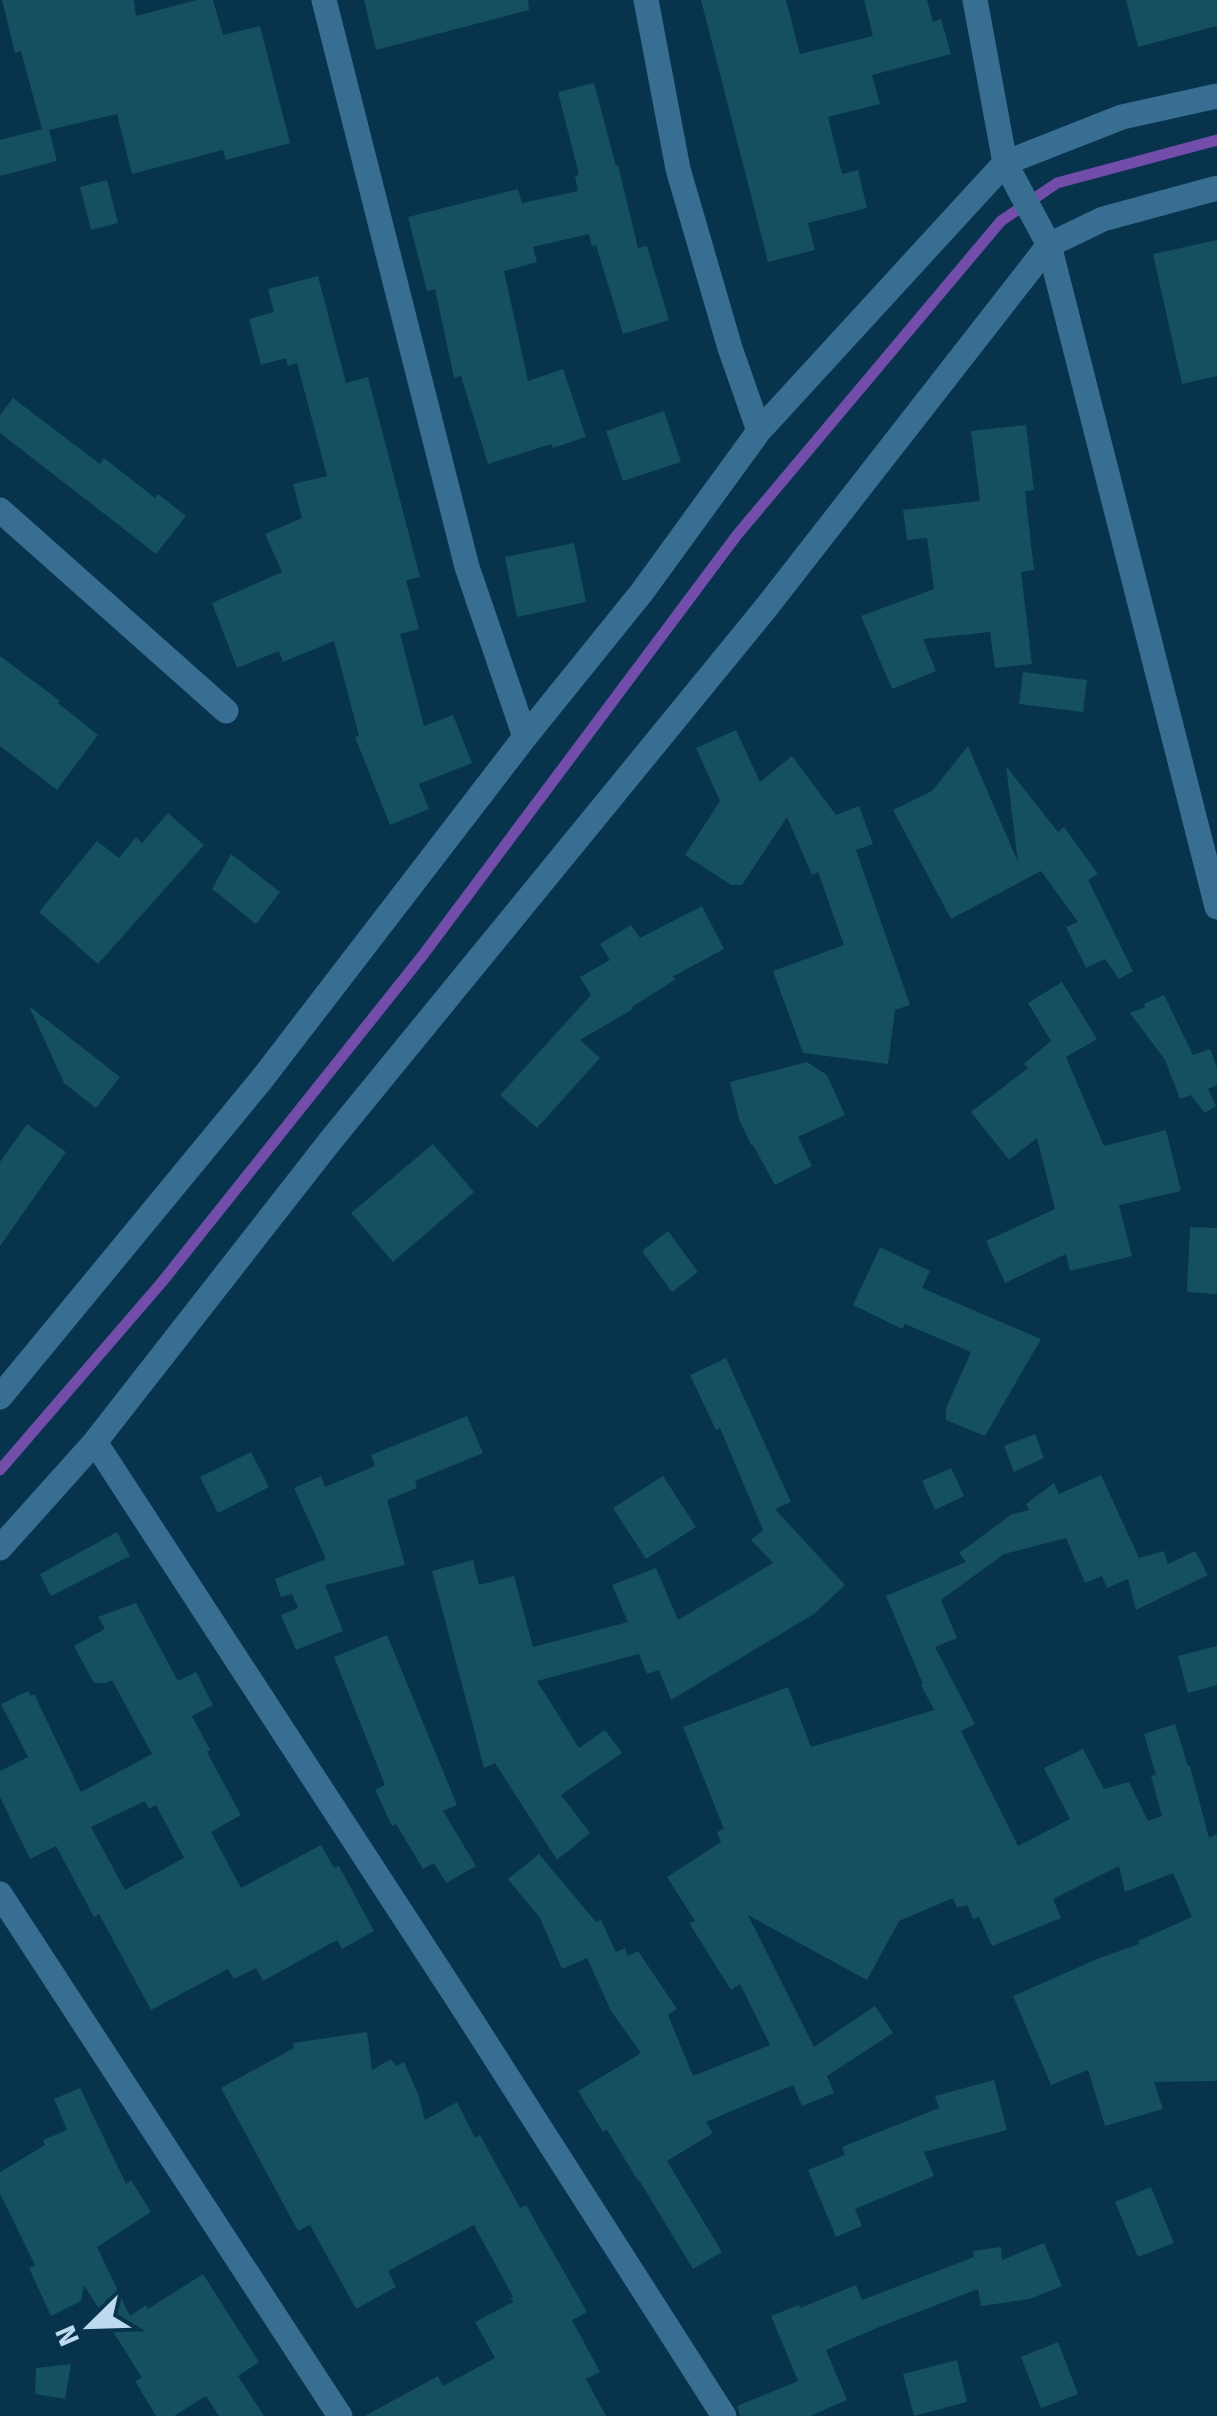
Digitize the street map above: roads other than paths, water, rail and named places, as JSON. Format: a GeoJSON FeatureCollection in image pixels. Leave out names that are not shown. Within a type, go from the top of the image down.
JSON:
{"type":"FeatureCollection","features":[{"type":"Feature","properties":{"kind":"street"},"geometry":{"type":"LineString","coordinates":[[324,0],[467,567],[525,737]]}},
{"type":"Feature","properties":{"kind":"street"},"geometry":{"type":"LineString","coordinates":[[646,0],[678,168],[730,348],[759,431]]}},
{"type":"Feature","properties":{"kind":"street"},"geometry":{"type":"LineString","coordinates":[[975,0],[1005,162],[1049,245],[1217,908]]}},
{"type":"Feature","properties":{"kind":"street"},"geometry":{"type":"LineString","coordinates":[[0,1397],[262,1079],[525,737],[642,592],[759,431],[1005,162],[1122,117],[1217,96]]}},
{"type":"Feature","properties":{"kind":"street"},"geometry":{"type":"LineString","coordinates":[[0,1548],[96,1442],[343,1125],[765,609],[1049,245],[1102,219],[1217,188]]}},
{"type":"Feature","properties":{"kind":"street"},"geometry":{"type":"LineString","coordinates":[[0,510],[226,710]]}},
{"type":"Feature","properties":{"kind":"street"},"geometry":{"type":"LineString","coordinates":[[96,1442],[724,2416]]}},
{"type":"Feature","properties":{"kind":"street"},"geometry":{"type":"LineString","coordinates":[[0,1894],[340,2416]]}},
{"type":"Feature","properties":{"kind":"waterway"},"geometry":{"type":"LineString","coordinates":[[0,1470],[162,1282],[423,955],[737,535],[1001,221],[1057,183],[1217,140]]}}]}
